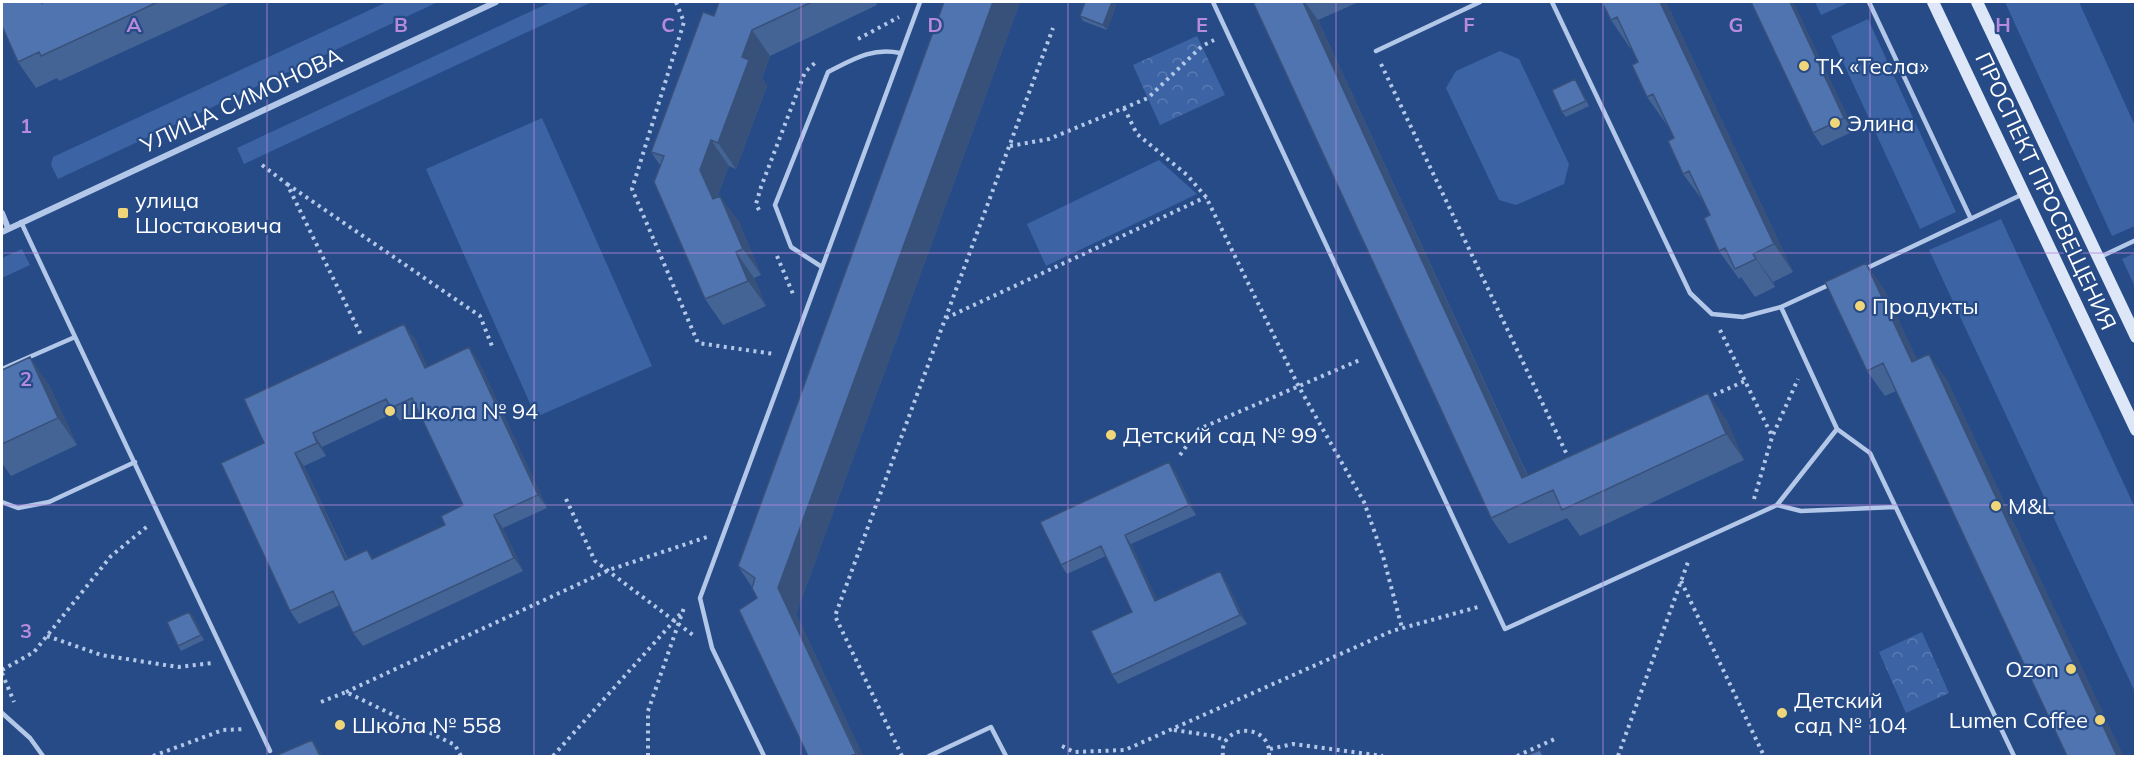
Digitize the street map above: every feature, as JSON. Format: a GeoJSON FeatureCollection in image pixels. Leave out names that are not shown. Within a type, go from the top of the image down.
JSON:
{"type":"FeatureCollection","features":[{"type":"Feature","properties":{"kind":"main road","name":"ПРОСПЕКТ ПРОСВЕЩЕНИЯ"},"geometry":{"type":"LineString","coordinates":[[1934,2],[2136,430]]}},
{"type":"Feature","properties":{"kind":"main road","name":"ПРОСПЕКТ ПРОСВЕЩЕНИЯ"},"geometry":{"type":"LineString","coordinates":[[1977,2],[2136,337]]}},
{"type":"Feature","properties":{"kind":"street","name":"УЛИЦА СИМОНОВА"},"geometry":{"type":"LineString","coordinates":[[5,230],[496,2]]}},
{"type":"Feature","properties":{"kind":"street"},"geometry":{"type":"LineString","coordinates":[[2,213],[5,230]]}},
{"type":"Feature","properties":{"kind":"lane"},"geometry":{"type":"LineString","coordinates":[[764,756],[712,648],[700,598],[920,2]]}},
{"type":"Feature","properties":{"kind":"lane"},"geometry":{"type":"LineString","coordinates":[[1213,2],[1505,629],[1777,505],[1837,429]]}},
{"type":"Feature","properties":{"kind":"lane"},"geometry":{"type":"LineString","coordinates":[[1376,51],[1480,2]]}},
{"type":"Feature","properties":{"kind":"lane"},"geometry":{"type":"LineString","coordinates":[[1552,2],[1690,293],[1712,314],[1743,317],[1781,307],[1845,278]]}},
{"type":"Feature","properties":{"kind":"lane"},"geometry":{"type":"LineString","coordinates":[[1869,2],[1971,219]]}},
{"type":"Feature","properties":{"kind":"lane"},"geometry":{"type":"LineString","coordinates":[[822,267],[791,248],[776,205],[828,72],[866,53],[888,50],[900,53]]}},
{"type":"Feature","properties":{"kind":"lane"},"geometry":{"type":"LineString","coordinates":[[1855,273],[2024,194]]}},
{"type":"Feature","properties":{"kind":"lane"},"geometry":{"type":"LineString","coordinates":[[21,222],[270,751]]}},
{"type":"Feature","properties":{"kind":"lane"},"geometry":{"type":"LineString","coordinates":[[2098,258],[2136,240]]}},
{"type":"Feature","properties":{"kind":"lane"},"geometry":{"type":"LineString","coordinates":[[1781,307],[1837,429],[1869,453],[2014,756]]}},
{"type":"Feature","properties":{"kind":"lane"},"geometry":{"type":"LineString","coordinates":[[2,369],[75,337]]}},
{"type":"Feature","properties":{"kind":"lane"},"geometry":{"type":"LineString","coordinates":[[2,502],[18,508],[49,502],[135,462]]}},
{"type":"Feature","properties":{"kind":"lane"},"geometry":{"type":"LineString","coordinates":[[1777,505],[1801,511],[1895,507]]}},
{"type":"Feature","properties":{"kind":"lane"},"geometry":{"type":"LineString","coordinates":[[2,713],[30,738],[43,756]]}},
{"type":"Feature","properties":{"kind":"lane"},"geometry":{"type":"LineString","coordinates":[[929,756],[991,727],[1006,756]]}},
{"type":"Feature","properties":{"kind":"path"},"geometry":{"type":"LineString","coordinates":[[676,2],[684,22],[632,189],[698,343],[789,356]]}},
{"type":"Feature","properties":{"kind":"path"},"geometry":{"type":"LineString","coordinates":[[902,756],[835,616],[1053,28]]}},
{"type":"Feature","properties":{"kind":"path"},"geometry":{"type":"LineString","coordinates":[[1009,146],[1049,139],[1148,98],[1202,46],[1228,33]]}},
{"type":"Feature","properties":{"kind":"path"},"geometry":{"type":"LineString","coordinates":[[1376,51],[1567,460],[1577,455]]}},
{"type":"Feature","properties":{"kind":"path"},"geometry":{"type":"LineString","coordinates":[[1124,108],[1137,134],[1187,175],[1206,197],[1299,387],[1364,502],[1383,556],[1402,628]]}},
{"type":"Feature","properties":{"kind":"path"},"geometry":{"type":"LineString","coordinates":[[262,165],[480,316],[492,346]]}},
{"type":"Feature","properties":{"kind":"path"},"geometry":{"type":"LineString","coordinates":[[287,184],[361,335]]}},
{"type":"Feature","properties":{"kind":"path"},"geometry":{"type":"LineString","coordinates":[[945,319],[1206,197]]}},
{"type":"Feature","properties":{"kind":"path"},"geometry":{"type":"LineString","coordinates":[[1712,314],[1772,437]]}},
{"type":"Feature","properties":{"kind":"path"},"geometry":{"type":"LineString","coordinates":[[1180,455],[1199,429],[1377,353]]}},
{"type":"Feature","properties":{"kind":"path"},"geometry":{"type":"LineString","coordinates":[[1747,519],[1772,437],[1806,361]]}},
{"type":"Feature","properties":{"kind":"path"},"geometry":{"type":"LineString","coordinates":[[1703,400],[1745,381]]}},
{"type":"Feature","properties":{"kind":"path"},"geometry":{"type":"LineString","coordinates":[[566,499],[595,561],[712,648]]}},
{"type":"Feature","properties":{"kind":"path"},"geometry":{"type":"LineString","coordinates":[[2,670],[33,652],[111,556],[160,516]]}},
{"type":"Feature","properties":{"kind":"path"},"geometry":{"type":"LineString","coordinates":[[321,702],[609,570],[710,536],[706,546]]}},
{"type":"Feature","properties":{"kind":"path"},"geometry":{"type":"LineString","coordinates":[[1618,756],[1695,543]]}},
{"type":"Feature","properties":{"kind":"path"},"geometry":{"type":"LineString","coordinates":[[1681,580],[1764,756]]}},
{"type":"Feature","properties":{"kind":"path"},"geometry":{"type":"LineString","coordinates":[[648,756],[648,711],[687,599]]}},
{"type":"Feature","properties":{"kind":"path"},"geometry":{"type":"LineString","coordinates":[[1062,746],[1074,752],[1125,750],[1402,628],[1493,603]]}},
{"type":"Feature","properties":{"kind":"path"},"geometry":{"type":"LineString","coordinates":[[553,756],[684,610]]}},
{"type":"Feature","properties":{"kind":"path"},"geometry":{"type":"LineString","coordinates":[[47,636],[101,655],[178,667],[228,661]]}},
{"type":"Feature","properties":{"kind":"path"},"geometry":{"type":"LineString","coordinates":[[346,692],[455,745],[460,756]]}},
{"type":"Feature","properties":{"kind":"path"},"geometry":{"type":"LineString","coordinates":[[153,756],[223,730],[260,729]]}},
{"type":"Feature","properties":{"kind":"path"},"geometry":{"type":"LineString","coordinates":[[1172,729],[1215,736],[1226,741]]}},
{"type":"Feature","properties":{"kind":"path"},"geometry":{"type":"LineString","coordinates":[[1223,756],[1226,741],[1234,733],[1245,730],[1256,732],[1265,739],[1269,756]]}},
{"type":"Feature","properties":{"kind":"path"},"geometry":{"type":"LineString","coordinates":[[1516,756],[1557,738]]}},
{"type":"Feature","properties":{"kind":"path"},"geometry":{"type":"LineString","coordinates":[[1269,749],[1293,744],[1383,756]]}},
{"type":"Feature","properties":{"kind":"green space"},"geometry":{"type":"Polygon","coordinates":[[[387,2],[438,2],[58,179],[51,165],[53,157],[387,2]]]}},
{"type":"Feature","properties":{"kind":"green space"},"geometry":{"type":"Polygon","coordinates":[[[551,2],[592,2],[244,164],[237,148],[551,2]]]}},
{"type":"Feature","properties":{"kind":"green space"},"geometry":{"type":"Polygon","coordinates":[[[1815,2],[1850,2],[1821,15],[1815,2]]]}},
{"type":"Feature","properties":{"kind":"green space"},"geometry":{"type":"Polygon","coordinates":[[[2005,2],[2079,2],[2135,126],[2135,226],[2112,236],[2005,2]]]}},
{"type":"Feature","properties":{"kind":"green space"},"geometry":{"type":"Polygon","coordinates":[[[1868,19],[1956,212],[1920,229],[1831,36],[1868,19]]]}},
{"type":"Feature","properties":{"kind":"green space"},"geometry":{"type":"Polygon","coordinates":[[[1197,36],[1225,95],[1160,125],[1133,65],[1197,36]]]}},
{"type":"Feature","properties":{"kind":"green space"},"geometry":{"type":"Polygon","coordinates":[[[1500,51],[1519,59],[1569,164],[1564,184],[1516,205],[1499,200],[1446,88],[1456,71],[1500,51]]]}},
{"type":"Feature","properties":{"kind":"green space"},"geometry":{"type":"Polygon","coordinates":[[[542,118],[652,366],[536,417],[426,169],[542,118]]]}},
{"type":"Feature","properties":{"kind":"green space"},"geometry":{"type":"Polygon","coordinates":[[[1159,160],[1197,194],[1046,266],[1027,224],[1159,160]]]}},
{"type":"Feature","properties":{"kind":"green space"},"geometry":{"type":"Polygon","coordinates":[[[2001,219],[2135,508],[2135,692],[1929,250],[2001,219]]]}},
{"type":"Feature","properties":{"kind":"green space"},"geometry":{"type":"Polygon","coordinates":[[[22,249],[30,265],[2,278],[2,258],[22,249]]]}},
{"type":"Feature","properties":{"kind":"green space"},"geometry":{"type":"Polygon","coordinates":[[[2135,253],[2135,287],[2122,259],[2135,253]]]}},
{"type":"Feature","properties":{"kind":"green space"},"geometry":{"type":"Polygon","coordinates":[[[1922,632],[1949,693],[1906,713],[1879,652],[1922,632]]]}},
{"type":"Feature","properties":{"kind":"building"},"geometry":{"type":"Polygon","coordinates":[[[2,2],[158,2],[41,56],[39,52],[18,62],[2,26],[2,2]]]}},
{"type":"Feature","properties":{"kind":"building"},"geometry":{"type":"Polygon","coordinates":[[[719,2],[812,2],[752,30],[742,57],[749,60],[718,143],[711,140],[700,170],[713,199],[720,196],[743,249],[736,252],[748,281],[705,299],[654,182],[664,156],[651,152],[703,12],[714,16],[719,2]]]}},
{"type":"Feature","properties":{"kind":"building"},"geometry":{"type":"Polygon","coordinates":[[[944,2],[993,2],[778,588],[856,754],[808,756],[739,610],[757,598],[752,588],[755,578],[738,566],[944,2]]]}},
{"type":"Feature","properties":{"kind":"building"},"geometry":{"type":"Polygon","coordinates":[[[1085,2],[1112,2],[1103,25],[1080,16],[1085,2]]]}},
{"type":"Feature","properties":{"kind":"building"},"geometry":{"type":"Polygon","coordinates":[[[1253,2],[1303,2],[1522,478],[1708,393],[1726,434],[1562,510],[1553,490],[1491,518],[1253,2]]]}},
{"type":"Feature","properties":{"kind":"building"},"geometry":{"type":"Polygon","coordinates":[[[1602,2],[1660,2],[1774,244],[1753,254],[1756,259],[1735,269],[1725,248],[1719,251],[1704,218],[1710,215],[1689,171],[1683,174],[1668,141],[1674,138],[1653,94],[1647,97],[1632,65],[1638,62],[1617,17],[1611,20],[1602,2]]]}},
{"type":"Feature","properties":{"kind":"building","name":"ТК «Тесла»"},"geometry":{"type":"Polygon","coordinates":[[[1751,2],[1790,2],[1844,118],[1813,133],[1751,2]]]}},
{"type":"Feature","properties":{"kind":"building"},"geometry":{"type":"Polygon","coordinates":[[[1575,79],[1586,101],[1562,112],[1552,90],[1575,79]]]}},
{"type":"Feature","properties":{"kind":"building"},"geometry":{"type":"Polygon","coordinates":[[[1866,263],[1912,362],[1929,354],[2117,756],[2067,756],[1883,363],[1867,371],[1825,282],[1866,263]]]}},
{"type":"Feature","properties":{"kind":"building"},"geometry":{"type":"Polygon","coordinates":[[[404,324],[425,368],[469,347],[538,495],[494,515],[514,558],[353,633],[333,591],[290,611],[221,463],[264,443],[244,399],[404,324]],[[412,398],[391,408],[386,399],[313,433],[317,443],[295,453],[345,560],[367,550],[372,559],[445,525],[441,516],[463,505],[412,398]]]}},
{"type":"Feature","properties":{"kind":"building"},"geometry":{"type":"Polygon","coordinates":[[[30,357],[58,418],[2,444],[2,370],[30,357]]]}},
{"type":"Feature","properties":{"kind":"building"},"geometry":{"type":"Polygon","coordinates":[[[1169,462],[1189,505],[1125,535],[1155,601],[1220,571],[1240,615],[1112,675],[1091,631],[1132,612],[1101,546],[1061,565],[1040,522],[1169,462]]]}},
{"type":"Feature","properties":{"kind":"building"},"geometry":{"type":"Polygon","coordinates":[[[189,612],[201,635],[178,646],[167,622],[189,612]]]}},
{"type":"Feature","properties":{"kind":"building"},"geometry":{"type":"Polygon","coordinates":[[[312,740],[320,756],[275,756],[312,740]]]}},
{"type":"Feature","properties":{"kind":"building"},"geometry":{"type":"Polygon","coordinates":[[[1540,750],[1543,756],[1525,756],[1540,750]]]}},
{"type":"Feature","properties":{"kind":"place","name":"ТК «Тесла»"},"geometry":{"type":"Point","coordinates":[1804,66]}},
{"type":"Feature","properties":{"kind":"place","name":"Элина"},"geometry":{"type":"Point","coordinates":[1835,123]}},
{"type":"Feature","properties":{"kind":"place","name":"улица Шостаковича"},"geometry":{"type":"Point","coordinates":[123,213]}},
{"type":"Feature","properties":{"kind":"place","name":"Продукты"},"geometry":{"type":"Point","coordinates":[1860,306]}},
{"type":"Feature","properties":{"kind":"place","name":"Школа № 94"},"geometry":{"type":"Point","coordinates":[390,411]}},
{"type":"Feature","properties":{"kind":"place","name":"Детский сад № 99"},"geometry":{"type":"Point","coordinates":[1111,435]}},
{"type":"Feature","properties":{"kind":"place","name":"M&L"},"geometry":{"type":"Point","coordinates":[1996,506]}},
{"type":"Feature","properties":{"kind":"place","name":"Ozon"},"geometry":{"type":"Point","coordinates":[2071,669]}},
{"type":"Feature","properties":{"kind":"place","name":"Детский сад № 104"},"geometry":{"type":"Point","coordinates":[1782,713]}},
{"type":"Feature","properties":{"kind":"place","name":"Lumen Coffee"},"geometry":{"type":"Point","coordinates":[2100,720]}},
{"type":"Feature","properties":{"kind":"place","name":"Школа № 558"},"geometry":{"type":"Point","coordinates":[340,725]}}]}
